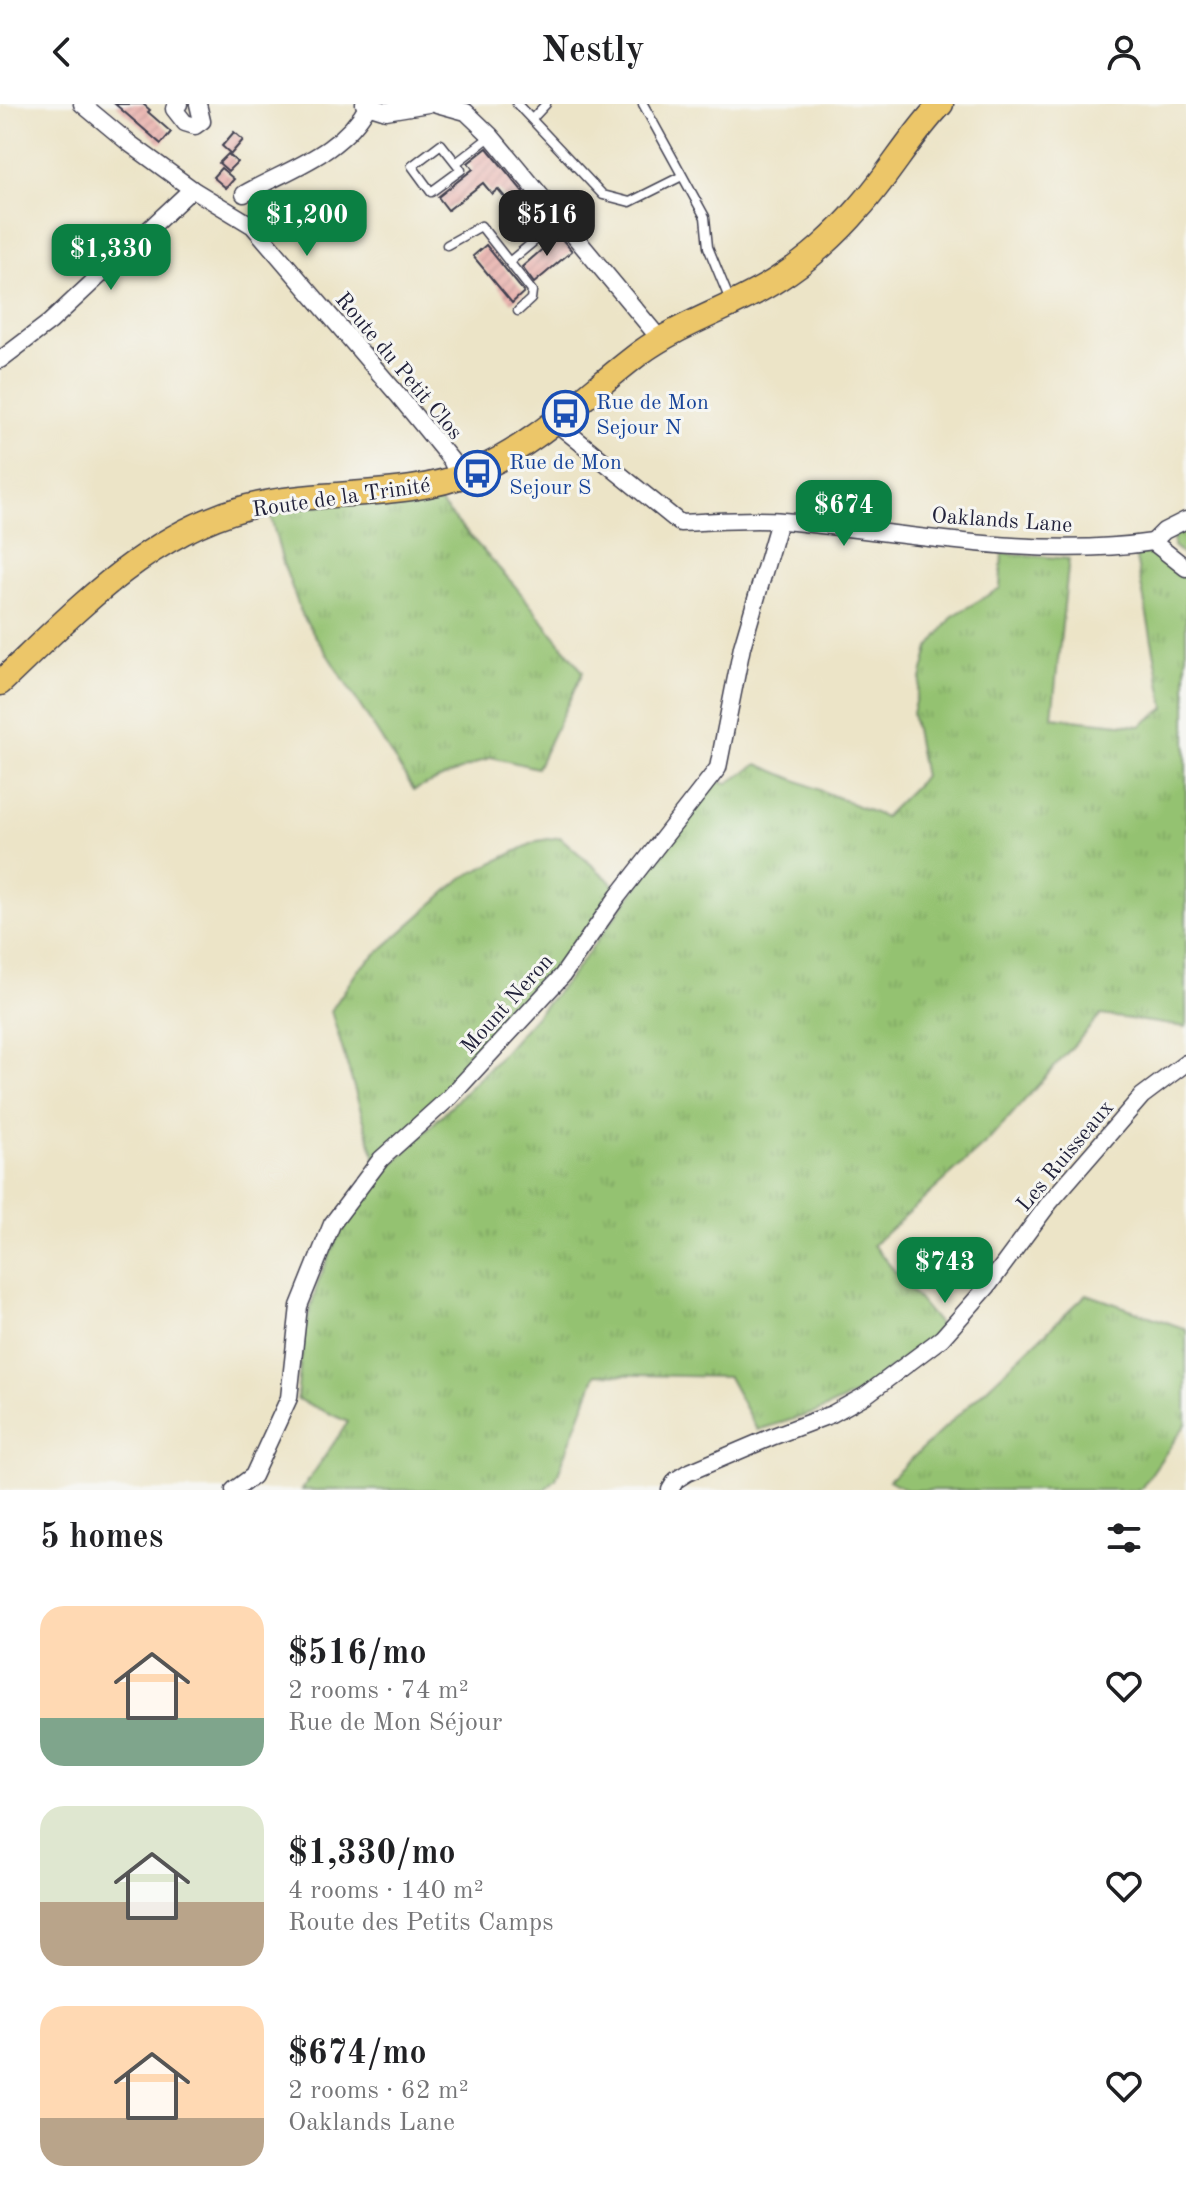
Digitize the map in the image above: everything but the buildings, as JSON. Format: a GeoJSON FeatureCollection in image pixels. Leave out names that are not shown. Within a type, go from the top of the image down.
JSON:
{"type":"FeatureCollection","features":[{"type":"Feature","properties":{"kind":"main road","name":"Route de la Trinité"},"geometry":{"type":"LineString","coordinates":[[0,683],[99,590],[142,556],[187,530],[245,507],[272,501],[415,487],[459,477],[494,461],[555,422],[660,339],[778,279],[859,208],[920,126],[941,104]]}},
{"type":"Feature","properties":{"kind":"street","name":"Route du Petit Clos"},"geometry":{"type":"LineString","coordinates":[[82,104],[192,189],[253,226],[398,395],[451,460],[459,477]]}},
{"type":"Feature","properties":{"kind":"street"},"geometry":{"type":"LineString","coordinates":[[179,104],[174,109],[185,123],[195,126],[202,121],[198,104]]}},
{"type":"Feature","properties":{"kind":"street"},"geometry":{"type":"LineString","coordinates":[[244,194],[317,158],[341,141],[367,105],[386,111],[428,104]]}},
{"type":"Feature","properties":{"kind":"street"},"geometry":{"type":"LineString","coordinates":[[437,104],[466,112],[491,136],[660,339]]}},
{"type":"Feature","properties":{"kind":"street"},"geometry":{"type":"LineString","coordinates":[[0,360],[50,322],[192,189]]}},
{"type":"Feature","properties":{"kind":"street","name":"Oaklands Lane"},"geometry":{"type":"LineString","coordinates":[[555,422],[680,523],[779,521],[1005,544],[1117,547],[1153,542]]}},
{"type":"Feature","properties":{"kind":"street"},"geometry":{"type":"LineString","coordinates":[[1186,520],[1164,531],[1153,542],[1186,568]]}},
{"type":"Feature","properties":{"kind":"street","name":"Mount Neron"},"geometry":{"type":"LineString","coordinates":[[234,1490],[253,1476],[289,1398],[299,1306],[332,1224],[381,1159],[450,1097],[562,976],[618,896],[718,768],[742,647],[779,521]]}},
{"type":"Feature","properties":{"kind":"street","name":"Les Ruisseaux"},"geometry":{"type":"LineString","coordinates":[[670,1490],[676,1480],[687,1473],[844,1408],[942,1338],[987,1287],[1050,1202],[1142,1096],[1186,1063]]}},
{"type":"Feature","properties":{"kind":"lane"},"geometry":{"type":"LineString","coordinates":[[517,104],[603,195],[630,202],[682,176]]}},
{"type":"Feature","properties":{"kind":"lane"},"geometry":{"type":"LineString","coordinates":[[532,119],[546,104]]}},
{"type":"Feature","properties":{"kind":"lane"},"geometry":{"type":"LineString","coordinates":[[643,104],[705,217],[708,247],[732,304]]}},
{"type":"Feature","properties":{"kind":"lane"},"geometry":{"type":"LineString","coordinates":[[456,163],[491,136]]}},
{"type":"Feature","properties":{"kind":"lane"},"geometry":{"type":"LineString","coordinates":[[441,144],[456,163],[461,170],[431,192],[412,166],[441,144]]}},
{"type":"Feature","properties":{"kind":"lane"},"geometry":{"type":"LineString","coordinates":[[509,262],[561,219]]}},
{"type":"Feature","properties":{"kind":"lane"},"geometry":{"type":"LineString","coordinates":[[447,245],[481,226],[532,291],[531,299],[518,311]]}},
{"type":"Feature","properties":{"kind":"green space"},"geometry":{"type":"Polygon","coordinates":[[[432,494],[515,586],[583,672],[537,768],[491,757],[414,790],[302,615],[283,563],[269,510],[432,494]]]}},
{"type":"Feature","properties":{"kind":"green space"},"geometry":{"type":"Polygon","coordinates":[[[1186,527],[1186,557],[1173,546],[1174,533],[1186,527]]]}},
{"type":"Feature","properties":{"kind":"green space"},"geometry":{"type":"Polygon","coordinates":[[[1002,553],[1069,559],[1052,717],[1140,726],[1165,708],[1135,553],[1155,553],[1186,577],[1186,1027],[1101,1015],[988,1141],[873,1245],[943,1329],[855,1395],[817,1412],[757,1430],[728,1377],[596,1374],[556,1479],[544,1490],[302,1490],[348,1422],[297,1399],[303,1335],[318,1282],[339,1234],[382,1175],[493,1064],[570,977],[716,781],[728,783],[758,764],[884,817],[924,777],[912,713],[929,648],[953,616],[1000,588],[1002,553]]]}},
{"type":"Feature","properties":{"kind":"green space"},"geometry":{"type":"Polygon","coordinates":[[[560,837],[619,889],[560,975],[376,1161],[331,1011],[358,970],[462,878],[537,841],[560,837]]]}},
{"type":"Feature","properties":{"kind":"green space"},"geometry":{"type":"Polygon","coordinates":[[[1087,1294],[1186,1329],[1186,1424],[1140,1490],[907,1490],[889,1480],[1087,1294]]]}},
{"type":"Feature","properties":{"kind":"place","name":"Rue de Mon Sejour N"},"geometry":{"type":"Point","coordinates":[565,414]}},
{"type":"Feature","properties":{"kind":"place","name":"Rue de Mon Sejour S"},"geometry":{"type":"Point","coordinates":[478,474]}}]}
